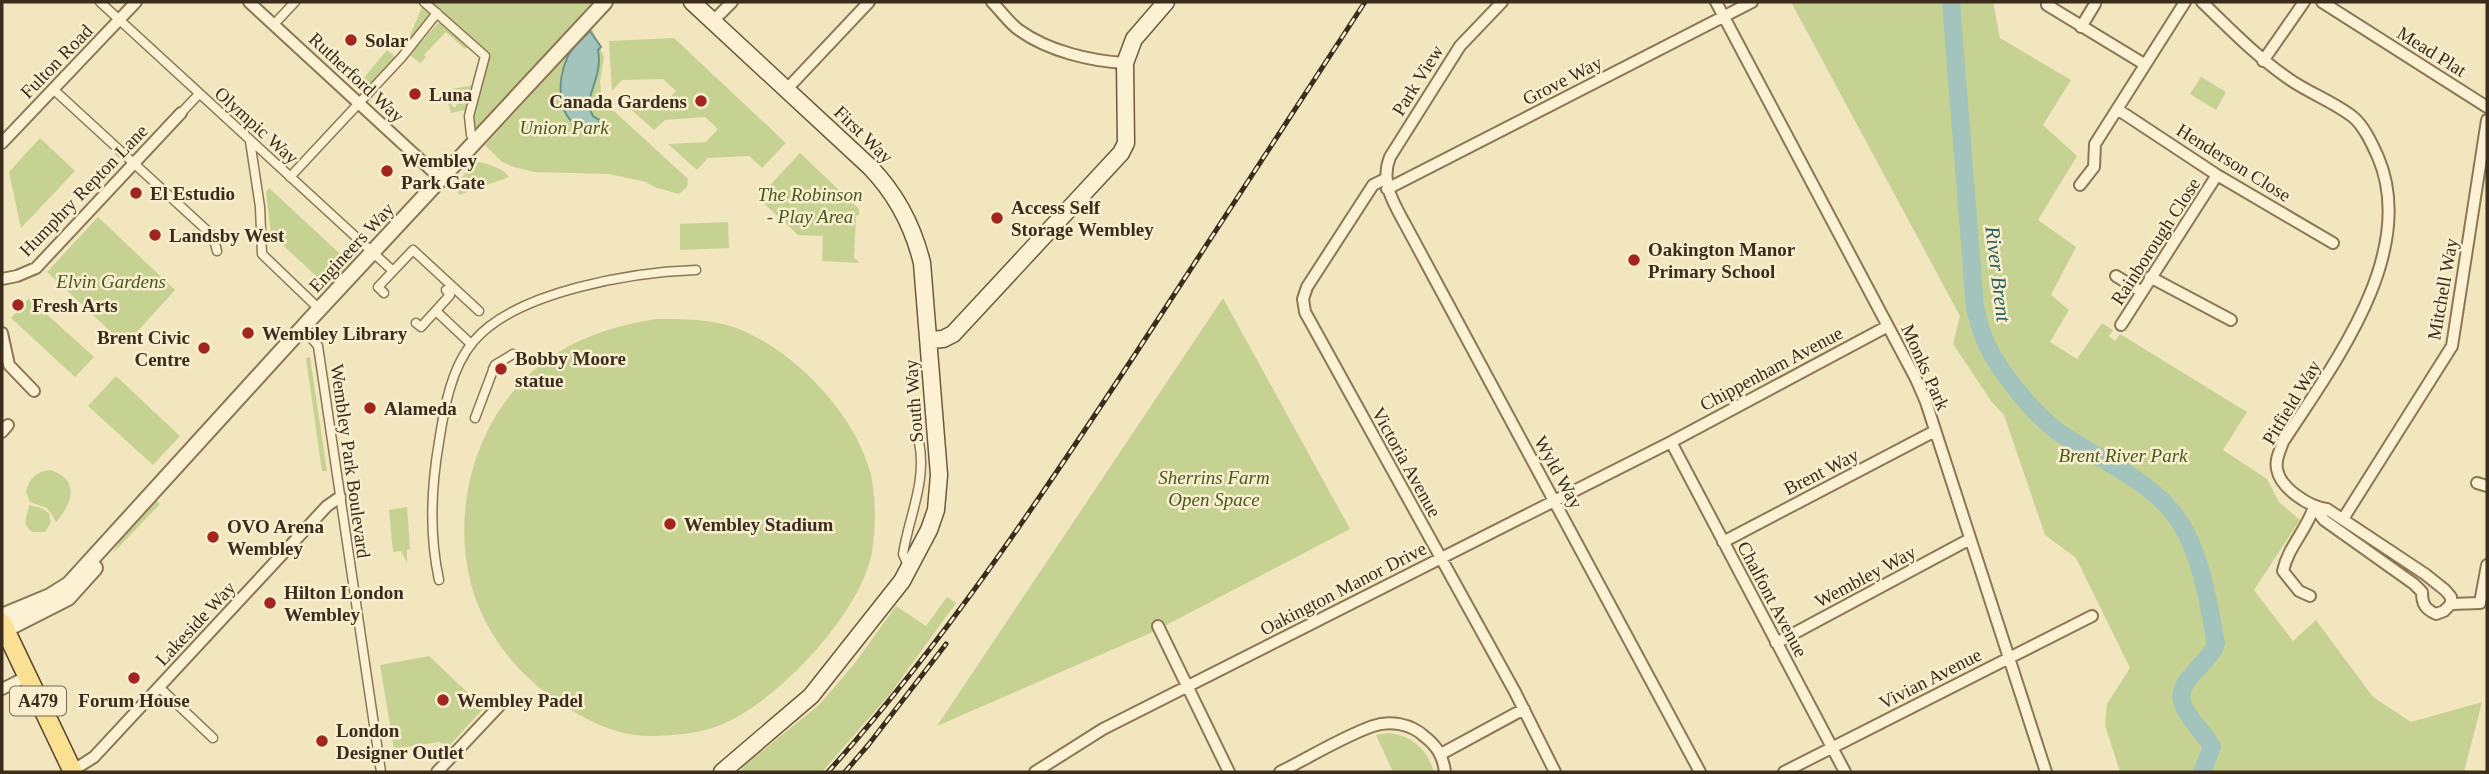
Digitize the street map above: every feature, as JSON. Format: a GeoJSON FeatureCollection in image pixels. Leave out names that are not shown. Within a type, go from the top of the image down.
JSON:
{"type":"FeatureCollection","features":[{"type":"Feature","properties":{"kind":"main road","name":"First Way"},"geometry":{"type":"LineString","coordinates":[[692,2],[875,173],[903,210],[922,263],[930,340]]}},
{"type":"Feature","properties":{"kind":"main road","name":"South Way"},"geometry":{"type":"LineString","coordinates":[[722,772],[811,696],[912,564],[929,530],[938,494],[939,464],[930,340],[943,339],[953,334],[1121,153],[1126,144],[1125,63],[1134,39],[1166,2]]}},
{"type":"Feature","properties":{"kind":"main road","name":"A479"},"geometry":{"type":"LineString","coordinates":[[3,623],[72,771]]}},
{"type":"Feature","properties":{"kind":"street","name":"Olympic Way"},"geometry":{"type":"LineString","coordinates":[[100,2],[397,273],[413,250],[479,311]]}},
{"type":"Feature","properties":{"kind":"street","name":"Fulton Road"},"geometry":{"type":"LineString","coordinates":[[2,143],[136,2]]}},
{"type":"Feature","properties":{"kind":"street","name":"Rutherford Way"},"geometry":{"type":"LineString","coordinates":[[249,2],[440,178]]}},
{"type":"Feature","properties":{"kind":"street"},"geometry":{"type":"LineString","coordinates":[[278,20],[295,2]]}},
{"type":"Feature","properties":{"kind":"street"},"geometry":{"type":"LineString","coordinates":[[424,2],[485,56],[469,116],[471,135]]}},
{"type":"Feature","properties":{"kind":"street","name":"Engineers Way"},"geometry":{"type":"LineString","coordinates":[[3,623],[71,595],[93,570],[126,520],[605,2]]}},
{"type":"Feature","properties":{"kind":"street"},"geometry":{"type":"LineString","coordinates":[[713,21],[732,2]]}},
{"type":"Feature","properties":{"kind":"street"},"geometry":{"type":"LineString","coordinates":[[786,90],[870,2]]}},
{"type":"Feature","properties":{"kind":"street"},"geometry":{"type":"LineString","coordinates":[[992,2],[1016,29],[1033,39],[1104,62],[1125,63]]}},
{"type":"Feature","properties":{"kind":"street","name":"Park View"},"geometry":{"type":"LineString","coordinates":[[1386,184],[1388,162],[1394,150],[1455,52],[1502,2]]}},
{"type":"Feature","properties":{"kind":"street","name":"Monks Park"},"geometry":{"type":"LineString","coordinates":[[1716,2],[1916,379],[2046,772]]}},
{"type":"Feature","properties":{"kind":"street","name":"Grove Way"},"geometry":{"type":"LineString","coordinates":[[1386,184],[1752,2]]}},
{"type":"Feature","properties":{"kind":"street"},"geometry":{"type":"LineString","coordinates":[[2047,2],[2047,5],[2081,27],[2144,64]]}},
{"type":"Feature","properties":{"kind":"street"},"geometry":{"type":"LineString","coordinates":[[2080,185],[2094,167],[2095,144],[2185,2]]}},
{"type":"Feature","properties":{"kind":"street","name":"Pitfield Way"},"geometry":{"type":"LineString","coordinates":[[2202,2],[2263,61],[2354,118],[2372,144],[2385,173],[2388,215],[2386,243],[2379,275],[2340,354],[2283,442],[2277,458],[2277,472],[2291,491],[2314,508],[2327,509],[2343,519],[2445,590],[2451,597],[2451,604]]}},
{"type":"Feature","properties":{"kind":"street","name":"Mead Plat"},"geometry":{"type":"LineString","coordinates":[[2322,2],[2487,107]]}},
{"type":"Feature","properties":{"kind":"street"},"geometry":{"type":"LineString","coordinates":[[2081,27],[2095,4]]}},
{"type":"Feature","properties":{"kind":"street"},"geometry":{"type":"LineString","coordinates":[[2263,61],[2299,4]]}},
{"type":"Feature","properties":{"kind":"street"},"geometry":{"type":"LineString","coordinates":[[290,177],[360,103],[438,13]]}},
{"type":"Feature","properties":{"kind":"street"},"geometry":{"type":"LineString","coordinates":[[52,89],[213,236],[217,251]]}},
{"type":"Feature","properties":{"kind":"street"},"geometry":{"type":"LineString","coordinates":[[181,113],[199,94]]}},
{"type":"Feature","properties":{"kind":"street","name":"Henderson Close"},"geometry":{"type":"LineString","coordinates":[[2117,109],[2217,175],[2333,243]]}},
{"type":"Feature","properties":{"kind":"street","name":"Humphry Repton Lane"},"geometry":{"type":"LineString","coordinates":[[2,279],[36,268],[181,113]]}},
{"type":"Feature","properties":{"kind":"street","name":"Mitchell Way"},"geometry":{"type":"LineString","coordinates":[[2343,519],[2452,346],[2487,120]]}},
{"type":"Feature","properties":{"kind":"street"},"geometry":{"type":"LineString","coordinates":[[250,140],[260,208],[262,254],[314,304]]}},
{"type":"Feature","properties":{"kind":"street","name":"Rainborough Close"},"geometry":{"type":"LineString","coordinates":[[2121,325],[2217,175]]}},
{"type":"Feature","properties":{"kind":"street","name":"Victoria Avenue"},"geometry":{"type":"LineString","coordinates":[[1386,184],[1376,182],[1370,188],[1307,287],[1303,305],[1308,319],[1524,709],[1555,772]]}},
{"type":"Feature","properties":{"kind":"street","name":"Wyld Way"},"geometry":{"type":"LineString","coordinates":[[1386,184],[1700,772]]}},
{"type":"Feature","properties":{"kind":"street"},"geometry":{"type":"LineString","coordinates":[[439,580],[434,557],[432,524],[436,460],[458,367],[471,344],[505,317],[565,291],[640,274],[696,270]]}},
{"type":"Feature","properties":{"kind":"street"},"geometry":{"type":"LineString","coordinates":[[2116,276],[2142,292]]}},
{"type":"Feature","properties":{"kind":"street"},"geometry":{"type":"LineString","coordinates":[[2150,277],[2231,320]]}},
{"type":"Feature","properties":{"kind":"street"},"geometry":{"type":"LineString","coordinates":[[433,308],[471,344]]}},
{"type":"Feature","properties":{"kind":"street","name":"Chippenham Avenue"},"geometry":{"type":"LineString","coordinates":[[1671,442],[1888,326]]}},
{"type":"Feature","properties":{"kind":"street","name":"Wembley Park Boulevard"},"geometry":{"type":"LineString","coordinates":[[302,327],[318,346],[381,772]]}},
{"type":"Feature","properties":{"kind":"street"},"geometry":{"type":"LineString","coordinates":[[2,332],[9,365],[34,391]]}},
{"type":"Feature","properties":{"kind":"street"},"geometry":{"type":"LineString","coordinates":[[485,386],[495,365],[513,354]]}},
{"type":"Feature","properties":{"kind":"street"},"geometry":{"type":"LineString","coordinates":[[475,418],[495,365]]}},
{"type":"Feature","properties":{"kind":"street","name":"Brent Way"},"geometry":{"type":"LineString","coordinates":[[1723,542],[1935,431]]}},
{"type":"Feature","properties":{"kind":"street"},"geometry":{"type":"LineString","coordinates":[[912,564],[906,561],[904,554],[919,492],[919,442]]}},
{"type":"Feature","properties":{"kind":"street","name":"Oakington Manor Drive"},"geometry":{"type":"LineString","coordinates":[[1035,772],[1103,729],[1671,442]]}},
{"type":"Feature","properties":{"kind":"street","name":"Chalfont Avenue"},"geometry":{"type":"LineString","coordinates":[[1671,442],[1845,772]]}},
{"type":"Feature","properties":{"kind":"street","name":"Lakeside Way"},"geometry":{"type":"LineString","coordinates":[[72,771],[94,757],[340,496]]}},
{"type":"Feature","properties":{"kind":"street"},"geometry":{"type":"LineString","coordinates":[[2314,508],[2324,520],[2414,584],[2422,592],[2422,601],[2429,611],[2436,614],[2451,604],[2480,603],[2487,565]]}},
{"type":"Feature","properties":{"kind":"street"},"geometry":{"type":"LineString","coordinates":[[2310,596],[2299,591],[2283,571],[2286,555],[2309,522],[2314,508]]}},
{"type":"Feature","properties":{"kind":"street","name":"Wembley Way"},"geometry":{"type":"LineString","coordinates":[[1776,643],[1970,539]]}},
{"type":"Feature","properties":{"kind":"street","name":"Vivian Avenue"},"geometry":{"type":"LineString","coordinates":[[1784,772],[2092,615]]}},
{"type":"Feature","properties":{"kind":"street"},"geometry":{"type":"LineString","coordinates":[[1158,626],[1229,772]]}},
{"type":"Feature","properties":{"kind":"street"},"geometry":{"type":"LineString","coordinates":[[2,689],[26,677]]}},
{"type":"Feature","properties":{"kind":"street"},"geometry":{"type":"LineString","coordinates":[[159,687],[213,738]]}},
{"type":"Feature","properties":{"kind":"street"},"geometry":{"type":"LineString","coordinates":[[437,772],[501,704]]}},
{"type":"Feature","properties":{"kind":"street"},"geometry":{"type":"LineString","coordinates":[[1441,754],[1524,709]]}},
{"type":"Feature","properties":{"kind":"street"},"geometry":{"type":"LineString","coordinates":[[1280,772],[1374,725],[1394,724],[1416,729],[1441,754],[1445,772]]}},
{"type":"Feature","properties":{"kind":"green space"},"geometry":{"type":"Polygon","coordinates":[[[417,2],[427,8],[429,15],[418,33],[403,49],[386,34],[404,40],[409,38],[422,7],[417,2]]]}},
{"type":"Feature","properties":{"kind":"green space","name":"Union Park"},"geometry":{"type":"Polygon","coordinates":[[[422,2],[594,2],[471,135],[469,128],[485,56],[422,2]]]}},
{"type":"Feature","properties":{"kind":"green space","name":"Brent River Park"},"geometry":{"type":"Polygon","coordinates":[[[1791,2],[1993,2],[2000,38],[2071,80],[2043,125],[2077,156],[2038,220],[2076,247],[2051,295],[2069,310],[2050,342],[2077,359],[2102,323],[2113,330],[2109,336],[2115,341],[2120,334],[2247,412],[2223,450],[2267,479],[2279,502],[2300,520],[2254,590],[2293,641],[2316,620],[2373,697],[2411,722],[2482,702],[2464,772],[2120,772],[2105,725],[2107,704],[2130,668],[2076,558],[2045,535],[2004,415],[1991,401],[1953,344],[1960,316],[1791,2]]]}},
{"type":"Feature","properties":{"kind":"green space"},"geometry":{"type":"Polygon","coordinates":[[[438,23],[446,25],[468,46],[465,49],[446,32],[420,63],[410,55],[438,23]]]}},
{"type":"Feature","properties":{"kind":"green space","name":"Union Park"},"geometry":{"type":"Polygon","coordinates":[[[592,29],[604,57],[600,82],[602,100],[688,179],[687,187],[679,194],[646,182],[609,174],[534,172],[514,167],[502,162],[485,145],[592,29]]]}},
{"type":"Feature","properties":{"kind":"green space"},"geometry":{"type":"Polygon","coordinates":[[[674,38],[786,143],[762,168],[749,156],[708,158],[697,170],[668,144],[706,142],[718,129],[705,117],[665,120],[654,130],[626,105],[665,103],[676,91],[663,79],[622,80],[612,91],[609,41],[674,38]]]}},
{"type":"Feature","properties":{"kind":"green space"},"geometry":{"type":"Polygon","coordinates":[[[387,50],[395,57],[364,90],[347,75],[352,69],[363,79],[387,50]]]}},
{"type":"Feature","properties":{"kind":"green space"},"geometry":{"type":"Polygon","coordinates":[[[2201,77],[2226,92],[2216,110],[2190,94],[2201,77]]]}},
{"type":"Feature","properties":{"kind":"green space"},"geometry":{"type":"Polygon","coordinates":[[[474,85],[465,110],[451,113],[445,90],[455,108],[463,94],[460,92],[454,97],[452,89],[474,85]]]}},
{"type":"Feature","properties":{"kind":"green space"},"geometry":{"type":"Polygon","coordinates":[[[40,138],[75,171],[21,228],[9,172],[40,138]]]}},
{"type":"Feature","properties":{"kind":"green space","name":"The Robinson - Play Area"},"geometry":{"type":"Polygon","coordinates":[[[800,153],[859,209],[859,215],[856,216],[854,258],[860,263],[822,261],[823,236],[798,235],[758,198],[800,153]]]}},
{"type":"Feature","properties":{"kind":"green space"},"geometry":{"type":"Polygon","coordinates":[[[480,162],[500,169],[509,177],[459,195],[456,184],[473,164],[480,162]]]}},
{"type":"Feature","properties":{"kind":"green space"},"geometry":{"type":"Polygon","coordinates":[[[269,188],[350,263],[328,287],[271,234],[266,192],[269,188]]]}},
{"type":"Feature","properties":{"kind":"green space","name":"Elvin Gardens"},"geometry":{"type":"Polygon","coordinates":[[[98,217],[175,290],[125,345],[47,272],[98,217]]]}},
{"type":"Feature","properties":{"kind":"green space"},"geometry":{"type":"Polygon","coordinates":[[[728,222],[729,248],[680,250],[680,224],[728,222]]]}},
{"type":"Feature","properties":{"kind":"green space"},"geometry":{"type":"Polygon","coordinates":[[[29,298],[94,357],[75,377],[11,318],[29,298]]]}},
{"type":"Feature","properties":{"kind":"green space","name":"Sherrins Farm Open Space"},"geometry":{"type":"Polygon","coordinates":[[[1223,298],[1350,529],[1153,632],[937,726],[1223,298]]]}},
{"type":"Feature","properties":{"kind":"green space","name":"Wembley Stadium"},"geometry":{"type":"Polygon","coordinates":[[[657,319],[703,321],[736,328],[766,343],[805,373],[839,410],[864,453],[873,484],[875,523],[872,552],[865,576],[852,601],[835,627],[792,675],[768,696],[723,724],[685,734],[646,736],[621,732],[585,718],[541,689],[511,660],[488,626],[470,582],[465,547],[465,512],[471,477],[482,444],[498,413],[518,385],[544,362],[584,339],[612,329],[657,319]]]}},
{"type":"Feature","properties":{"kind":"green space"},"geometry":{"type":"Polygon","coordinates":[[[310,357],[327,471],[322,471],[306,358],[310,357]]]}},
{"type":"Feature","properties":{"kind":"green space"},"geometry":{"type":"Polygon","coordinates":[[[116,376],[180,436],[153,465],[88,406],[116,376]]]}},
{"type":"Feature","properties":{"kind":"green space"},"geometry":{"type":"Polygon","coordinates":[[[50,470],[66,479],[71,492],[62,515],[56,522],[46,508],[30,502],[26,492],[34,476],[50,470]]]}},
{"type":"Feature","properties":{"kind":"green space"},"geometry":{"type":"Polygon","coordinates":[[[155,499],[160,504],[113,553],[126,530],[155,499]]]}},
{"type":"Feature","properties":{"kind":"green space"},"geometry":{"type":"Polygon","coordinates":[[[29,505],[49,513],[51,522],[45,532],[32,532],[26,526],[29,505]]]}},
{"type":"Feature","properties":{"kind":"green space"},"geometry":{"type":"Polygon","coordinates":[[[407,507],[410,549],[407,550],[407,563],[401,551],[393,552],[389,510],[407,507]]]}},
{"type":"Feature","properties":{"kind":"green space"},"geometry":{"type":"Polygon","coordinates":[[[947,597],[956,603],[890,694],[822,772],[744,772],[741,768],[819,705],[855,663],[896,606],[926,626],[947,597]]]}},
{"type":"Feature","properties":{"kind":"green space"},"geometry":{"type":"Polygon","coordinates":[[[429,656],[484,708],[449,746],[439,742],[394,749],[380,665],[429,656]]]}},
{"type":"Feature","properties":{"kind":"green space"},"geometry":{"type":"Polygon","coordinates":[[[1389,733],[1405,737],[1418,745],[1434,772],[1393,772],[1376,735],[1389,733]]]}},
{"type":"Feature","properties":{"kind":"water"},"geometry":{"type":"Polygon","coordinates":[[[590,31],[601,47],[598,50],[598,72],[588,105],[593,116],[601,121],[587,130],[569,119],[561,99],[561,88],[568,56],[590,31]]]}},
{"type":"Feature","properties":{"kind":"waterway","name":"River Brent"},"geometry":{"type":"LineString","coordinates":[[1951,2],[1975,308],[1981,330],[1997,363],[2039,415],[2060,433],[2145,486],[2161,499],[2185,531],[2201,571],[2216,643],[2213,651],[2188,680],[2181,696],[2186,710],[2212,747],[2202,772]]}},
{"type":"Feature","properties":{"kind":"railway"},"geometry":{"type":"LineString","coordinates":[[828,772],[911,673],[1026,517],[1365,2]]}},
{"type":"Feature","properties":{"kind":"railway"},"geometry":{"type":"LineString","coordinates":[[845,772],[946,644]]}},
{"type":"Feature","properties":{"kind":"place","name":"Solar"},"geometry":{"type":"Point","coordinates":[351,40]}},
{"type":"Feature","properties":{"kind":"place","name":"Luna"},"geometry":{"type":"Point","coordinates":[415,94]}},
{"type":"Feature","properties":{"kind":"place","name":"Canada Gardens"},"geometry":{"type":"Point","coordinates":[701,101]}},
{"type":"Feature","properties":{"kind":"place","name":"Wembley Park Gate"},"geometry":{"type":"Point","coordinates":[387,171]}},
{"type":"Feature","properties":{"kind":"place","name":"El Estudio"},"geometry":{"type":"Point","coordinates":[136,193]}},
{"type":"Feature","properties":{"kind":"place","name":"Access Self Storage Wembley"},"geometry":{"type":"Point","coordinates":[997,218]}},
{"type":"Feature","properties":{"kind":"place","name":"Landsby West"},"geometry":{"type":"Point","coordinates":[155,235]}},
{"type":"Feature","properties":{"kind":"place","name":"Oakington Manor Primary School"},"geometry":{"type":"Point","coordinates":[1634,260]}},
{"type":"Feature","properties":{"kind":"place","name":"Fresh Arts"},"geometry":{"type":"Point","coordinates":[18,305]}},
{"type":"Feature","properties":{"kind":"place","name":"Wembley Library"},"geometry":{"type":"Point","coordinates":[248,333]}},
{"type":"Feature","properties":{"kind":"place","name":"Brent Civic Centre"},"geometry":{"type":"Point","coordinates":[204,348]}},
{"type":"Feature","properties":{"kind":"place","name":"Bobby Moore statue"},"geometry":{"type":"Point","coordinates":[501,369]}},
{"type":"Feature","properties":{"kind":"place","name":"Alameda"},"geometry":{"type":"Point","coordinates":[370,408]}},
{"type":"Feature","properties":{"kind":"place","name":"Wembley Stadium"},"geometry":{"type":"Point","coordinates":[670,524]}},
{"type":"Feature","properties":{"kind":"place","name":"OVO Arena Wembley"},"geometry":{"type":"Point","coordinates":[213,537]}},
{"type":"Feature","properties":{"kind":"place","name":"Hilton London Wembley"},"geometry":{"type":"Point","coordinates":[270,603]}},
{"type":"Feature","properties":{"kind":"place","name":"Forum House"},"geometry":{"type":"Point","coordinates":[134,678]}},
{"type":"Feature","properties":{"kind":"place","name":"Wembley Padel"},"geometry":{"type":"Point","coordinates":[443,700]}},
{"type":"Feature","properties":{"kind":"place","name":"London Designer Outlet"},"geometry":{"type":"Point","coordinates":[322,741]}}]}
